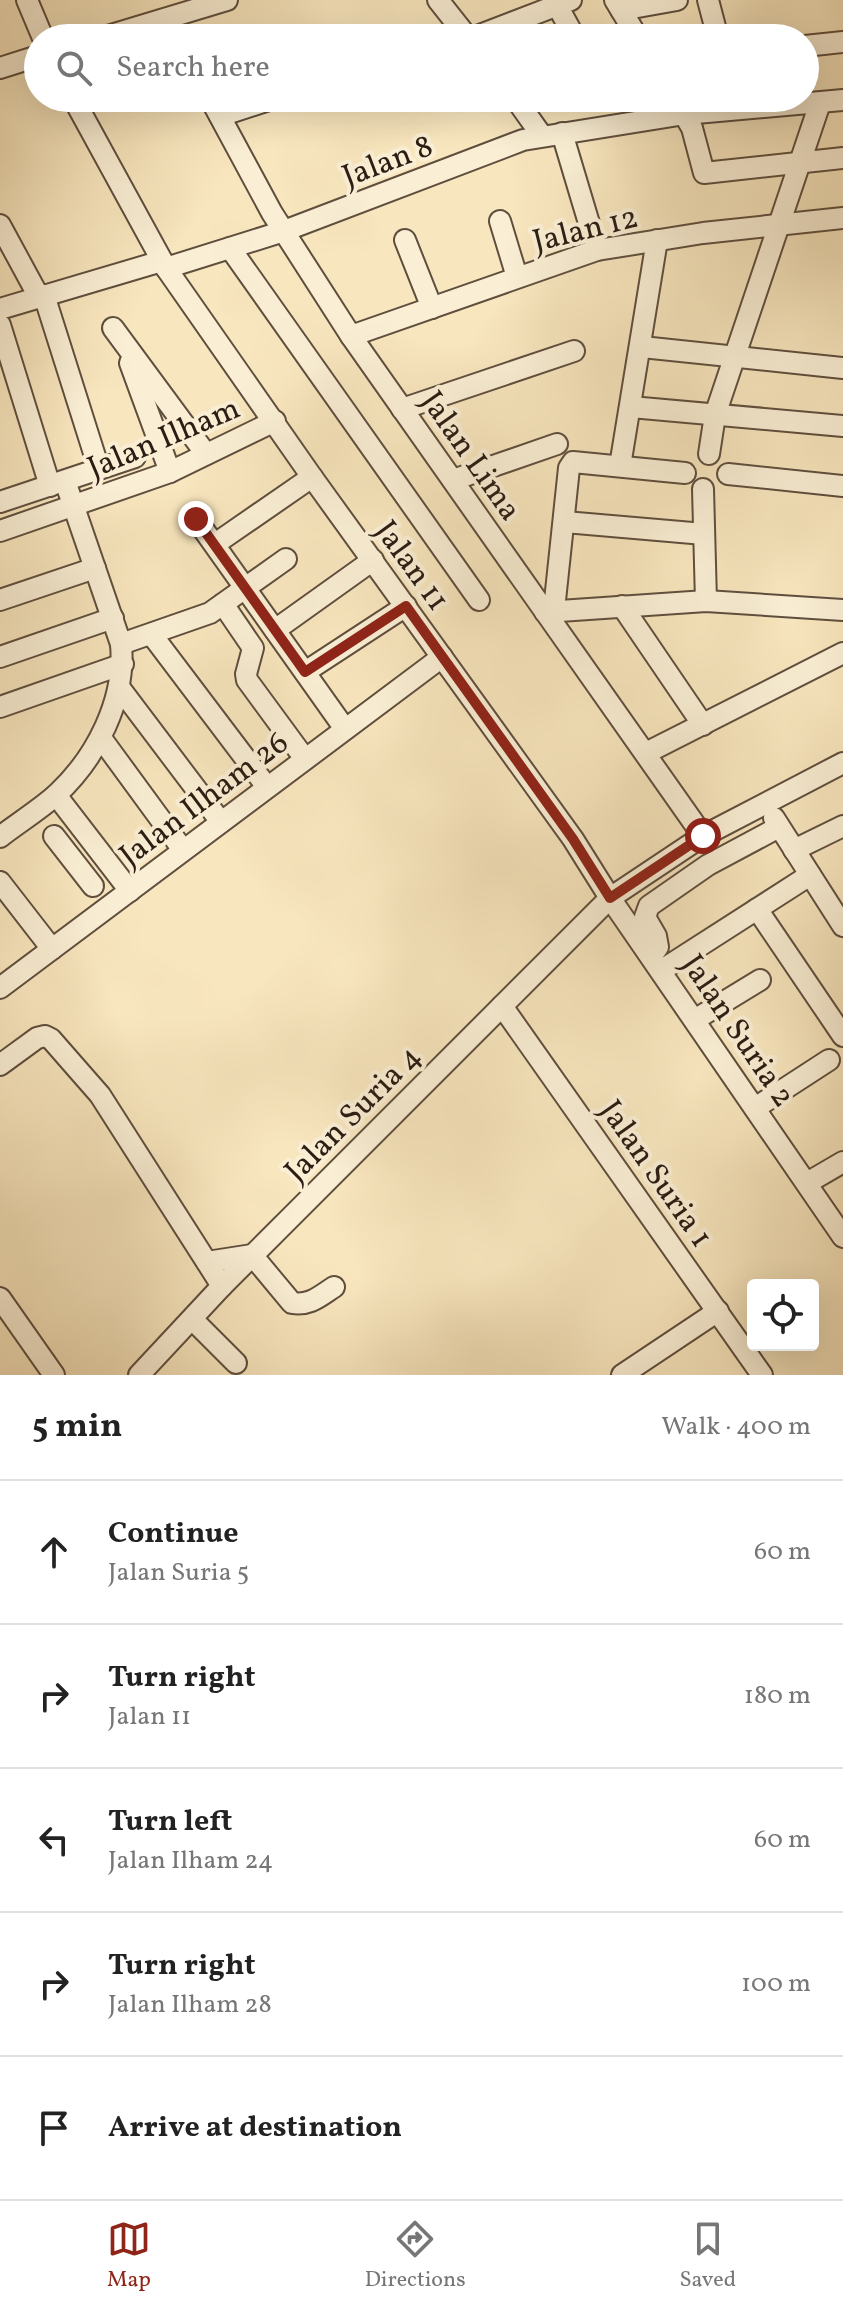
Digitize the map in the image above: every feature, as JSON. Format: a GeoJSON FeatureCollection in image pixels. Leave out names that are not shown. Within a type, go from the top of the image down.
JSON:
{"type":"FeatureCollection","features":[{"type":"Feature","properties":{"kind":"street"},"geometry":{"type":"LineString","coordinates":[[27,0],[37,24]]}},
{"type":"Feature","properties":{"kind":"street"},"geometry":{"type":"LineString","coordinates":[[140,24],[176,11],[227,0]]}},
{"type":"Feature","properties":{"kind":"street"},"geometry":{"type":"LineString","coordinates":[[438,0],[456,24]]}},
{"type":"Feature","properties":{"kind":"street"},"geometry":{"type":"LineString","coordinates":[[630,24],[618,5],[677,0]]}},
{"type":"Feature","properties":{"kind":"street"},"geometry":{"type":"LineString","coordinates":[[708,0],[714,24]]}},
{"type":"Feature","properties":{"kind":"street"},"geometry":{"type":"LineString","coordinates":[[507,24],[564,4],[570,24]]}},
{"type":"Feature","properties":{"kind":"street"},"geometry":{"type":"LineString","coordinates":[[819,45],[843,42]]}},
{"type":"Feature","properties":{"kind":"street"},"geometry":{"type":"LineString","coordinates":[[0,68],[24,60]]}},
{"type":"Feature","properties":{"kind":"street","name":"Jalan 8"},"geometry":{"type":"LineString","coordinates":[[820,103],[843,100]]}},
{"type":"Feature","properties":{"kind":"street","name":"Jalan 11"},"geometry":{"type":"LineString","coordinates":[[81,112],[164,264],[312,477],[573,839],[610,898]]}},
{"type":"Feature","properties":{"kind":"street","name":"Jalan Lima"},"geometry":{"type":"LineString","coordinates":[[218,112],[284,231],[351,336],[550,611],[703,836]]}},
{"type":"Feature","properties":{"kind":"street"},"geometry":{"type":"LineString","coordinates":[[529,112],[552,134],[597,250]]}},
{"type":"Feature","properties":{"kind":"street","name":"Jalan 8"},"geometry":{"type":"LineString","coordinates":[[0,309],[284,231],[523,140],[653,112]]}},
{"type":"Feature","properties":{"kind":"street"},"geometry":{"type":"LineString","coordinates":[[683,112],[692,128],[704,173],[843,158]]}},
{"type":"Feature","properties":{"kind":"street"},"geometry":{"type":"LineString","coordinates":[[709,454],[715,415],[817,112]]}},
{"type":"Feature","properties":{"kind":"street","name":"Jalan 12"},"geometry":{"type":"LineString","coordinates":[[351,336],[597,250],[843,218]]}},
{"type":"Feature","properties":{"kind":"street"},"geometry":{"type":"LineString","coordinates":[[500,221],[517,277]]}},
{"type":"Feature","properties":{"kind":"street"},"geometry":{"type":"LineString","coordinates":[[0,225],[42,296],[99,469]]}},
{"type":"Feature","properties":{"kind":"street"},"geometry":{"type":"LineString","coordinates":[[405,240],[432,308]]}},
{"type":"Feature","properties":{"kind":"street"},"geometry":{"type":"LineString","coordinates":[[620,466],[642,347],[657,240]]}},
{"type":"Feature","properties":{"kind":"street"},"geometry":{"type":"LineString","coordinates":[[230,248],[479,600]]}},
{"type":"Feature","properties":{"kind":"street"},"geometry":{"type":"LineString","coordinates":[[0,325],[57,483],[74,506]]}},
{"type":"Feature","properties":{"kind":"street"},"geometry":{"type":"LineString","coordinates":[[170,472],[118,336],[206,454]]}},
{"type":"Feature","properties":{"kind":"street"},"geometry":{"type":"LineString","coordinates":[[642,347],[843,368]]}},
{"type":"Feature","properties":{"kind":"street"},"geometry":{"type":"LineString","coordinates":[[402,409],[574,351]]}},
{"type":"Feature","properties":{"kind":"street"},"geometry":{"type":"LineString","coordinates":[[631,407],[843,426]]}},
{"type":"Feature","properties":{"kind":"street","name":"Jalan Ilham"},"geometry":{"type":"LineString","coordinates":[[0,531],[170,472],[275,421]]}},
{"type":"Feature","properties":{"kind":"street"},"geometry":{"type":"LineString","coordinates":[[453,480],[557,444]]}},
{"type":"Feature","properties":{"kind":"street"},"geometry":{"type":"LineString","coordinates":[[0,501],[135,457]]}},
{"type":"Feature","properties":{"kind":"street"},"geometry":{"type":"LineString","coordinates":[[685,473],[573,462],[569,468],[565,522],[550,611],[706,601],[843,610]]}},
{"type":"Feature","properties":{"kind":"street"},"geometry":{"type":"LineString","coordinates":[[728,474],[843,486]]}},
{"type":"Feature","properties":{"kind":"street"},"geometry":{"type":"LineString","coordinates":[[215,544],[312,477]]}},
{"type":"Feature","properties":{"kind":"street"},"geometry":{"type":"LineString","coordinates":[[703,489],[706,601]]}},
{"type":"Feature","properties":{"kind":"street","name":"Jalan Ilham"},"geometry":{"type":"LineString","coordinates":[[0,835],[56,795],[97,746],[119,687],[122,654],[113,618],[74,506]]}},
{"type":"Feature","properties":{"kind":"street"},"geometry":{"type":"LineString","coordinates":[[196,519],[345,729]]}},
{"type":"Feature","properties":{"kind":"street"},"geometry":{"type":"LineString","coordinates":[[565,522],[704,534]]}},
{"type":"Feature","properties":{"kind":"street"},"geometry":{"type":"LineString","coordinates":[[0,707],[122,654],[152,635],[194,621],[286,559]]}},
{"type":"Feature","properties":{"kind":"street"},"geometry":{"type":"LineString","coordinates":[[275,630],[373,560]]}},
{"type":"Feature","properties":{"kind":"street"},"geometry":{"type":"LineString","coordinates":[[0,600],[95,568]]}},
{"type":"Feature","properties":{"kind":"street"},"geometry":{"type":"LineString","coordinates":[[223,604],[253,648],[247,680],[305,759]]}},
{"type":"Feature","properties":{"kind":"street"},"geometry":{"type":"LineString","coordinates":[[305,672],[406,606]]}},
{"type":"Feature","properties":{"kind":"street"},"geometry":{"type":"LineString","coordinates":[[622,606],[703,725]]}},
{"type":"Feature","properties":{"kind":"street"},"geometry":{"type":"LineString","coordinates":[[0,657],[113,618]]}},
{"type":"Feature","properties":{"kind":"street"},"geometry":{"type":"LineString","coordinates":[[152,635],[267,787]]}},
{"type":"Feature","properties":{"kind":"street"},"geometry":{"type":"LineString","coordinates":[[646,753],[843,653]]}},
{"type":"Feature","properties":{"kind":"street","name":"Jalan Ilham 26"},"geometry":{"type":"LineString","coordinates":[[4,976],[52,949],[442,657]]}},
{"type":"Feature","properties":{"kind":"street"},"geometry":{"type":"LineString","coordinates":[[119,687],[221,822]]}},
{"type":"Feature","properties":{"kind":"street"},"geometry":{"type":"LineString","coordinates":[[101,738],[183,850]]}},
{"type":"Feature","properties":{"kind":"street","name":"Jalan Suria 4"},"geometry":{"type":"LineString","coordinates":[[139,1375],[252,1255],[610,898],[703,836],[843,763]]}},
{"type":"Feature","properties":{"kind":"street"},"geometry":{"type":"LineString","coordinates":[[56,795],[130,891]]}},
{"type":"Feature","properties":{"kind":"street"},"geometry":{"type":"LineString","coordinates":[[764,804],[843,926]]}},
{"type":"Feature","properties":{"kind":"street"},"geometry":{"type":"LineString","coordinates":[[794,850],[843,826]]}},
{"type":"Feature","properties":{"kind":"street"},"geometry":{"type":"LineString","coordinates":[[657,962],[656,936],[645,917],[649,906],[708,865],[779,827]]}},
{"type":"Feature","properties":{"kind":"street"},"geometry":{"type":"LineString","coordinates":[[54,836],[93,886]]}},
{"type":"Feature","properties":{"kind":"street"},"geometry":{"type":"LineString","coordinates":[[74,860],[95,846]]}},
{"type":"Feature","properties":{"kind":"street"},"geometry":{"type":"LineString","coordinates":[[657,962],[757,909],[810,875]]}},
{"type":"Feature","properties":{"kind":"street"},"geometry":{"type":"LineString","coordinates":[[0,882],[52,949]]}},
{"type":"Feature","properties":{"kind":"street","name":"Jalan Suria 2"},"geometry":{"type":"LineString","coordinates":[[610,898],[657,962],[843,1237]]}},
{"type":"Feature","properties":{"kind":"street"},"geometry":{"type":"LineString","coordinates":[[757,909],[843,1036]]}},
{"type":"Feature","properties":{"kind":"street"},"geometry":{"type":"LineString","coordinates":[[696,1019],[760,980]]}},
{"type":"Feature","properties":{"kind":"street","name":"Jalan Suria 1"},"geometry":{"type":"LineString","coordinates":[[502,1006],[762,1375]]}},
{"type":"Feature","properties":{"kind":"street"},"geometry":{"type":"LineString","coordinates":[[0,1065],[37,1038],[45,1036],[51,1039],[100,1095],[222,1286]]}},
{"type":"Feature","properties":{"kind":"street"},"geometry":{"type":"LineString","coordinates":[[755,1108],[829,1060]]}},
{"type":"Feature","properties":{"kind":"street"},"geometry":{"type":"LineString","coordinates":[[807,1183],[843,1162]]}},
{"type":"Feature","properties":{"kind":"street"},"geometry":{"type":"LineString","coordinates":[[207,1262],[252,1255],[292,1303],[312,1302],[334,1287]]}},
{"type":"Feature","properties":{"kind":"street"},"geometry":{"type":"LineString","coordinates":[[0,1298],[54,1375]]}},
{"type":"Feature","properties":{"kind":"street"},"geometry":{"type":"LineString","coordinates":[[622,1375],[718,1311]]}},
{"type":"Feature","properties":{"kind":"street"},"geometry":{"type":"LineString","coordinates":[[192,1319],[236,1363]]}},
{"type":"Feature","properties":{"kind":"route"},"geometry":{"type":"LineString","coordinates":[[196,519],[305,672],[406,606],[573,839],[610,898],[703,836]]}}]}
